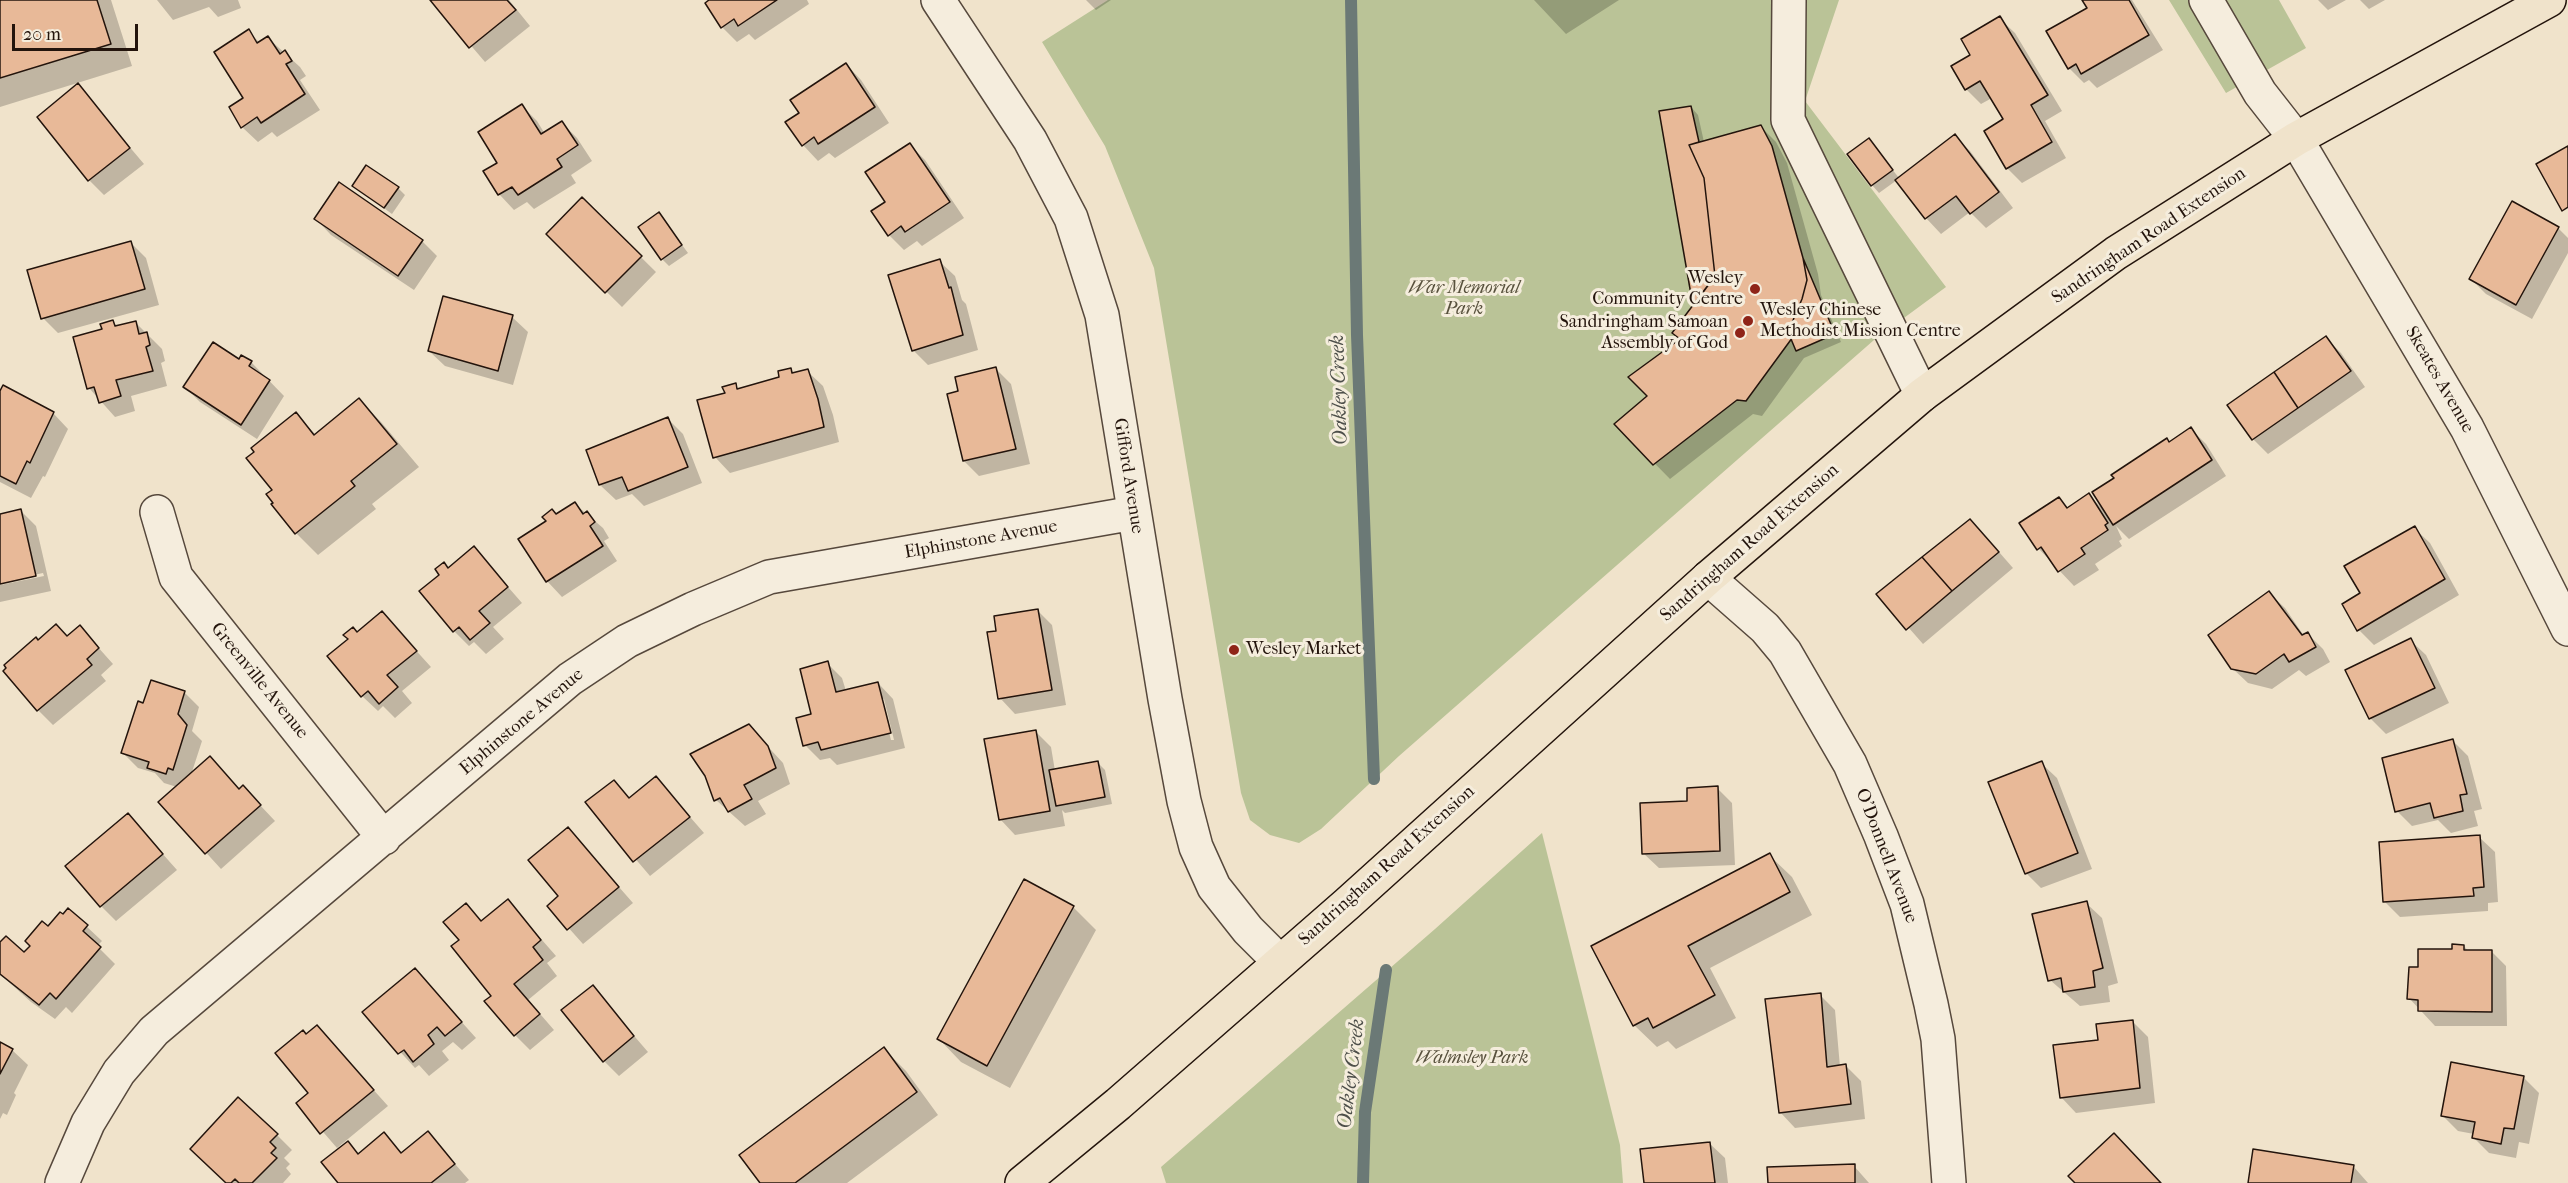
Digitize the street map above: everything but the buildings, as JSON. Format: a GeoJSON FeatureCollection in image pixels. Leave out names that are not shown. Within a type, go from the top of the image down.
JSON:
{"type":"FeatureCollection","features":[{"type":"Feature","properties":{"kind":"main road","name":"Sandringham Road Extension"},"geometry":{"type":"LineString","coordinates":[[1022,1183],[1119,1104],[1279,961],[1347,904],[1708,578],[1922,394],[2116,253],[2296,139],[2549,0]]}},
{"type":"Feature","properties":{"kind":"street","name":"Gifford Avenue"},"geometry":{"type":"LineString","coordinates":[[938,0],[1030,140],[1071,218],[1102,315],[1184,801],[1196,847],[1214,887],[1248,930],[1279,961]]}},
{"type":"Feature","properties":{"kind":"street"},"geometry":{"type":"LineString","coordinates":[[1790,0],[1788,120],[1922,394]]}},
{"type":"Feature","properties":{"kind":"street","name":"Skeates Avenue"},"geometry":{"type":"LineString","coordinates":[[2206,0],[2260,93],[2296,139],[2467,428],[2568,629]]}},
{"type":"Feature","properties":{"kind":"street","name":"Greenville Avenue"},"geometry":{"type":"LineString","coordinates":[[157,512],[176,577],[384,838]]}},
{"type":"Feature","properties":{"kind":"street","name":"Elphinstone Avenue"},"geometry":{"type":"LineString","coordinates":[[62,1183],[88,1123],[118,1072],[153,1031],[570,679],[627,640],[693,609],[769,578],[1134,513]]}},
{"type":"Feature","properties":{"kind":"street","name":"O'Donnell Avenue"},"geometry":{"type":"LineString","coordinates":[[1708,578],[1765,628],[1785,651],[1850,764],[1881,836],[1907,904],[1927,980],[1938,1039],[1949,1183]]}},
{"type":"Feature","properties":{"kind":"green space","name":"War Memorial Park"},"geometry":{"type":"Polygon","coordinates":[[[1108,0],[1839,0],[1805,101],[1946,287],[1874,340],[1399,756],[1321,829],[1299,843],[1270,835],[1250,820],[1241,793],[1154,268],[1105,146],[1042,42],[1108,0]]]}},
{"type":"Feature","properties":{"kind":"green space"},"geometry":{"type":"Polygon","coordinates":[[[2169,0],[2279,0],[2306,48],[2226,93],[2169,0]]]}},
{"type":"Feature","properties":{"kind":"green space","name":"Walmsley Park"},"geometry":{"type":"Polygon","coordinates":[[[1542,833],[1620,1145],[1623,1183],[1166,1183],[1161,1167],[1542,833]]]}},
{"type":"Feature","properties":{"kind":"waterway","name":"Oakley Creek"},"geometry":{"type":"LineString","coordinates":[[1351,0],[1357,335],[1374,779]]}},
{"type":"Feature","properties":{"kind":"waterway","name":"Oakley Creek"},"geometry":{"type":"LineString","coordinates":[[1363,1183],[1365,1112],[1386,970]]}},
{"type":"Feature","properties":{"kind":"place","name":"Wesley Community Centre"},"geometry":{"type":"Point","coordinates":[1755,289]}},
{"type":"Feature","properties":{"kind":"place","name":"Wesley Chinese Methodist Mission Centre"},"geometry":{"type":"Point","coordinates":[1748,321]}},
{"type":"Feature","properties":{"kind":"place","name":"Sandringham Samoan Assembly of God"},"geometry":{"type":"Point","coordinates":[1740,333]}},
{"type":"Feature","properties":{"kind":"place","name":"Wesley Market"},"geometry":{"type":"Point","coordinates":[1234,650]}}]}
